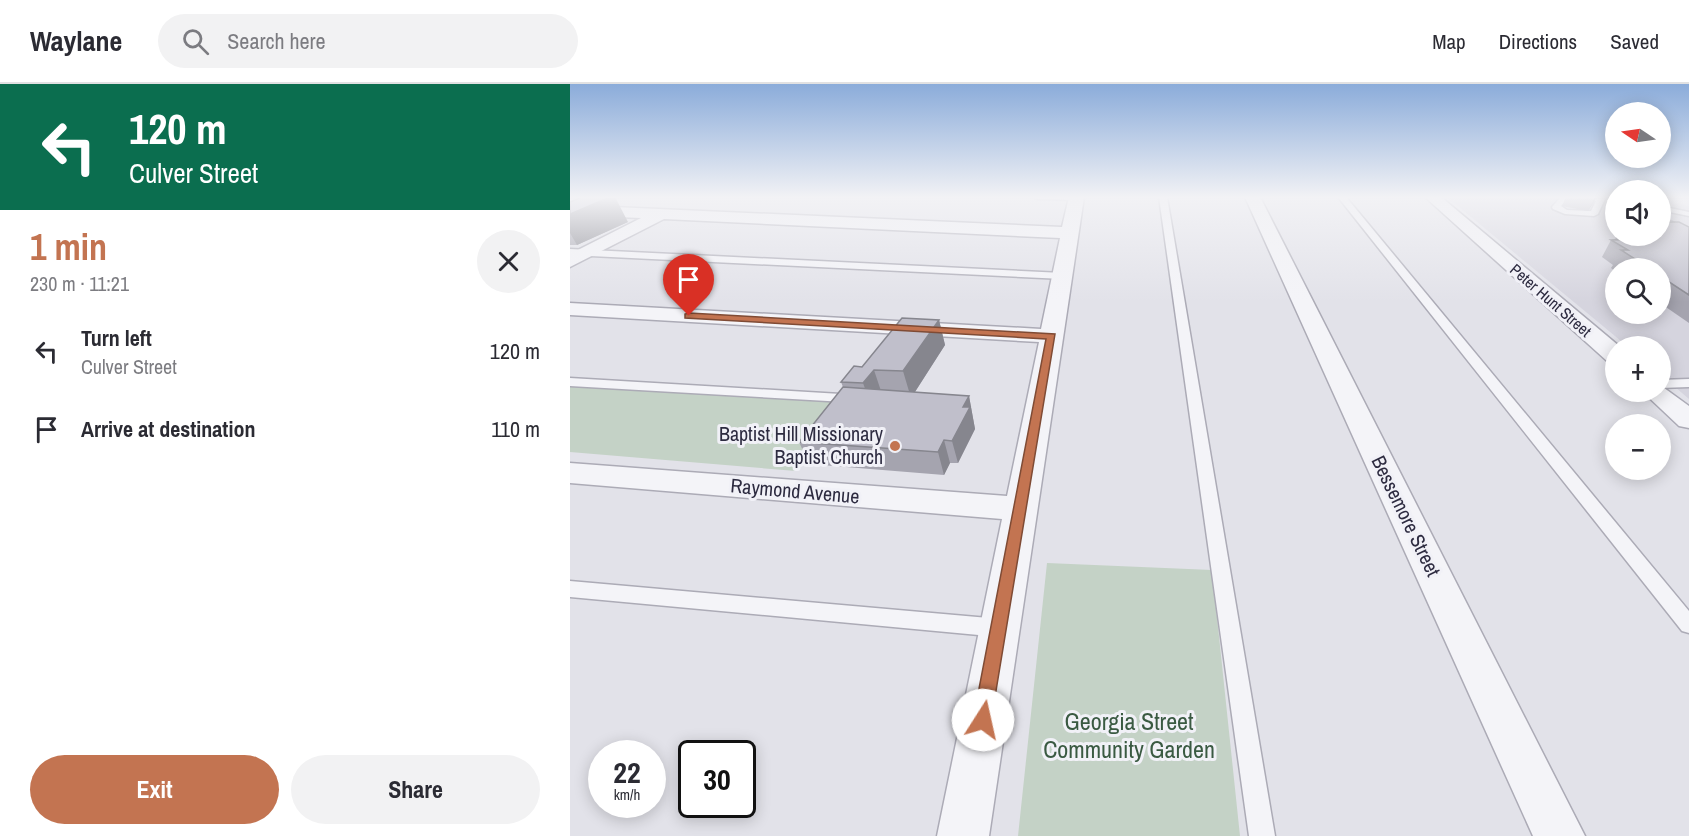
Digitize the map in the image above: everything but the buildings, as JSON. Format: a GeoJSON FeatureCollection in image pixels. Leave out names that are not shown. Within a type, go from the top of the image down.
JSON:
{"type":"FeatureCollection","features":[{"type":"Feature","properties":{"kind":"street"},"geometry":{"type":"LineString","coordinates":[[575,255],[623,232]]}},
{"type":"Feature","properties":{"kind":"street"},"geometry":{"type":"LineString","coordinates":[[963,836],[1070,233],[1049,232]]}},
{"type":"Feature","properties":{"kind":"street","name":"Bessemore Street"},"geometry":{"type":"LineString","coordinates":[[1269,232],[1559,836]]}},
{"type":"Feature","properties":{"kind":"street","name":"Peter Hunt Street"},"geometry":{"type":"LineString","coordinates":[[1473,232],[1605,346]]}},
{"type":"Feature","properties":{"kind":"street"},"geometry":{"type":"LineString","coordinates":[[570,309],[899,332],[1052,336]]}},
{"type":"Feature","properties":{"kind":"street"},"geometry":{"type":"LineString","coordinates":[[1668,402],[1689,420]]}},
{"type":"Feature","properties":{"kind":"street","name":"Raymond Avenue"},"geometry":{"type":"LineString","coordinates":[[570,473],[1021,509]]}},
{"type":"Feature","properties":{"kind":"lane"},"geometry":{"type":"LineString","coordinates":[[1168,232],[1262,836]]}},
{"type":"Feature","properties":{"kind":"lane"},"geometry":{"type":"LineString","coordinates":[[1370,232],[1689,625]]}},
{"type":"Feature","properties":{"kind":"lane"},"geometry":{"type":"LineString","coordinates":[[575,255],[1062,276]]}},
{"type":"Feature","properties":{"kind":"lane"},"geometry":{"type":"LineString","coordinates":[[570,382],[845,398],[860,380]]}},
{"type":"Feature","properties":{"kind":"lane"},"geometry":{"type":"LineString","coordinates":[[1671,384],[1689,383]]}},
{"type":"Feature","properties":{"kind":"lane"},"geometry":{"type":"LineString","coordinates":[[570,589],[1000,628]]}},
{"type":"Feature","properties":{"kind":"shaded area"},"geometry":{"type":"Polygon","coordinates":[[[1489,232],[1605,232],[1605,246],[1671,246],[1671,232],[1689,232],[1689,399],[1671,384],[1671,336],[1615,336],[1489,232]]]}},
{"type":"Feature","properties":{"kind":"green space"},"geometry":{"type":"Polygon","coordinates":[[[570,384],[848,403],[796,471],[570,452],[570,384]]]}},
{"type":"Feature","properties":{"kind":"green space","name":"Georgia Street Community Garden"},"geometry":{"type":"Polygon","coordinates":[[[1047,563],[1212,570],[1240,836],[1018,836],[1047,563]]]}},
{"type":"Feature","properties":{"kind":"place","name":"Baptist Hill Missionary Baptist Church"},"geometry":{"type":"Point","coordinates":[895,446]}},
{"type":"Feature","properties":{"kind":"route"},"geometry":{"type":"LineString","coordinates":[[689,316],[1052,336],[983,720]]}}]}
